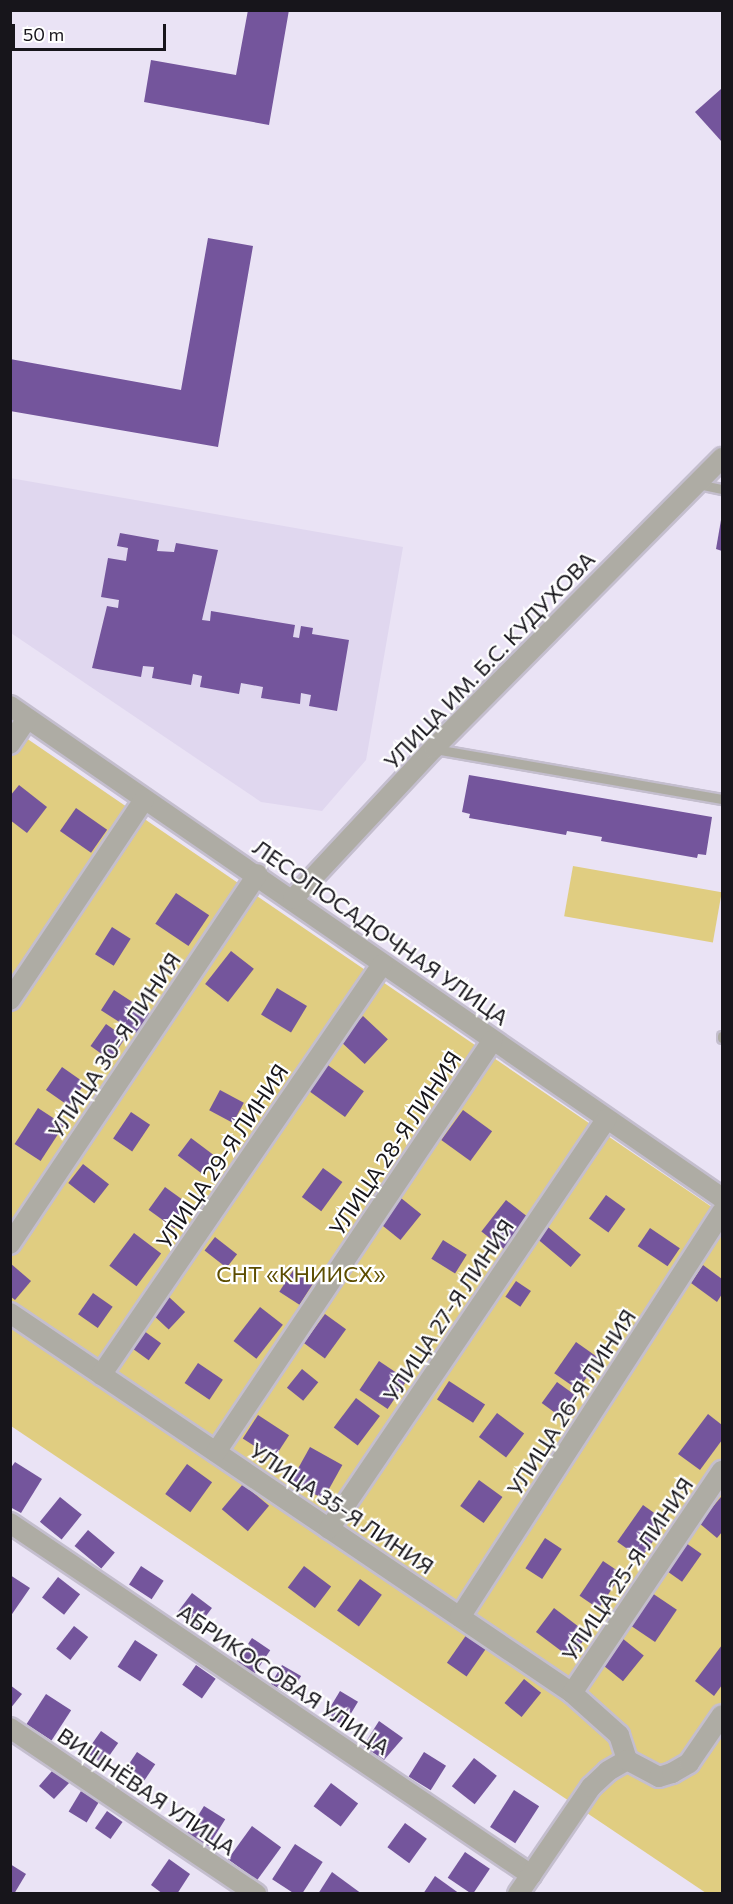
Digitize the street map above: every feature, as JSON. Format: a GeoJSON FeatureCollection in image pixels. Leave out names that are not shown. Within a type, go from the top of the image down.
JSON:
{"type":"FeatureCollection","features":[{"type":"Feature","properties":{"kind":"street","name":"УЛИЦА ИМ. Б.С. КУДУХОВА"},"geometry":{"type":"LineString","coordinates":[[293,899],[434,748],[723,458]]}},
{"type":"Feature","properties":{"kind":"street","name":"ЛЕСОПОСАДОЧНАЯ УЛИЦА"},"geometry":{"type":"LineString","coordinates":[[10,706],[144,800],[258,874],[382,964],[723,1198]]}},
{"type":"Feature","properties":{"kind":"street"},"geometry":{"type":"LineString","coordinates":[[10,744],[27,719]]}},
{"type":"Feature","properties":{"kind":"street"},"geometry":{"type":"LineString","coordinates":[[10,1000],[144,800]]}},
{"type":"Feature","properties":{"kind":"street","name":"УЛИЦА 30-Я ЛИНИЯ"},"geometry":{"type":"LineString","coordinates":[[10,1244],[258,874]]}},
{"type":"Feature","properties":{"kind":"street","name":"УЛИЦА 29-Я ЛИНИЯ"},"geometry":{"type":"LineString","coordinates":[[101,1375],[382,964]]}},
{"type":"Feature","properties":{"kind":"street","name":"УЛИЦА 28-Я ЛИНИЯ"},"geometry":{"type":"LineString","coordinates":[[216,1452],[493,1040]]}},
{"type":"Feature","properties":{"kind":"street","name":"УЛИЦА 27-Я ЛИНИЯ"},"geometry":{"type":"LineString","coordinates":[[329,1529],[607,1119]]}},
{"type":"Feature","properties":{"kind":"street","name":"УЛИЦА 26-Я ЛИНИЯ"},"geometry":{"type":"LineString","coordinates":[[460,1617],[723,1212]]}},
{"type":"Feature","properties":{"kind":"street","name":"УЛИЦА 35-Я ЛИНИЯ"},"geometry":{"type":"LineString","coordinates":[[10,1313],[572,1693],[619,1736],[627,1760]]}},
{"type":"Feature","properties":{"kind":"street","name":"УЛИЦА 25-Я ЛИНИЯ"},"geometry":{"type":"LineString","coordinates":[[572,1693],[723,1471]]}},
{"type":"Feature","properties":{"kind":"street","name":"АБРИКОСОВАЯ УЛИЦА"},"geometry":{"type":"LineString","coordinates":[[10,1523],[531,1875]]}},
{"type":"Feature","properties":{"kind":"street"},"geometry":{"type":"LineString","coordinates":[[518,1893],[591,1786],[627,1760],[659,1777],[689,1763],[723,1715]]}},
{"type":"Feature","properties":{"kind":"street","name":"ВИШНЁВАЯ УЛИЦА"},"geometry":{"type":"LineString","coordinates":[[10,1728],[256,1893]]}},
{"type":"Feature","properties":{"kind":"lane"},"geometry":{"type":"LineString","coordinates":[[696,484],[723,489]]}},
{"type":"Feature","properties":{"kind":"lane"},"geometry":{"type":"LineString","coordinates":[[434,748],[723,799]]}},
{"type":"Feature","properties":{"kind":"shaded area"},"geometry":{"type":"Polygon","coordinates":[[[10,478],[403,547],[366,760],[322,811],[261,802],[11,633],[10,478]]]}},
{"type":"Feature","properties":{"kind":"green space","name":"СНТ «КНИИСХ»"},"geometry":{"type":"Polygon","coordinates":[[[10,727],[722,1214],[722,1893],[706,1893],[11,1426],[10,727]]]}},
{"type":"Feature","properties":{"kind":"green space"},"geometry":{"type":"Polygon","coordinates":[[[573,866],[722,892],[713,942],[564,916],[573,866]]]}},
{"type":"Feature","properties":{"kind":"building"},"geometry":{"type":"Polygon","coordinates":[[[248,10],[289,10],[269,125],[144,102],[151,60],[236,75],[248,10]]]}},
{"type":"Feature","properties":{"kind":"building"},"geometry":{"type":"Polygon","coordinates":[[[721,89],[722,91],[722,142],[695,112],[721,89]]]}},
{"type":"Feature","properties":{"kind":"building"},"geometry":{"type":"Polygon","coordinates":[[[208,238],[253,246],[218,447],[10,411],[10,359],[181,390],[208,238]]]}},
{"type":"Feature","properties":{"kind":"building"},"geometry":{"type":"Polygon","coordinates":[[[722,520],[722,551],[716,549],[722,520]]]}},
{"type":"Feature","properties":{"kind":"building"},"geometry":{"type":"Polygon","coordinates":[[[120,533],[159,540],[157,551],[174,552],[176,543],[218,550],[202,620],[210,621],[211,611],[295,625],[293,637],[299,638],[301,626],[313,628],[312,634],[349,640],[337,711],[309,706],[311,695],[301,693],[300,704],[261,698],[263,687],[241,683],[239,694],[200,687],[202,676],[193,674],[191,685],[152,678],[154,667],[143,666],[141,677],[92,668],[107,606],[118,608],[119,600],[101,597],[108,558],[126,561],[128,548],[117,546],[120,533]]]}},
{"type":"Feature","properties":{"kind":"building"},"geometry":{"type":"Polygon","coordinates":[[[469,775],[712,817],[706,855],[698,854],[697,858],[601,841],[602,837],[567,831],[566,835],[469,818],[470,814],[462,812],[469,775]]]}},
{"type":"Feature","properties":{"kind":"building"},"geometry":{"type":"Polygon","coordinates":[[[19,785],[47,807],[27,833],[10,820],[10,796],[19,785]]]}},
{"type":"Feature","properties":{"kind":"building"},"geometry":{"type":"Polygon","coordinates":[[[76,808],[107,830],[91,853],[60,831],[76,808]]]}},
{"type":"Feature","properties":{"kind":"building"},"geometry":{"type":"Polygon","coordinates":[[[176,893],[209,915],[188,946],[155,924],[176,893]]]}},
{"type":"Feature","properties":{"kind":"building"},"geometry":{"type":"Polygon","coordinates":[[[112,927],[131,939],[114,966],[95,954],[112,927]]]}},
{"type":"Feature","properties":{"kind":"building"},"geometry":{"type":"Polygon","coordinates":[[[231,951],[254,969],[228,1002],[205,984],[231,951]]]}},
{"type":"Feature","properties":{"kind":"building"},"geometry":{"type":"Polygon","coordinates":[[[277,988],[307,1006],[291,1033],[261,1015],[277,988]]]}},
{"type":"Feature","properties":{"kind":"building"},"geometry":{"type":"Polygon","coordinates":[[[114,990],[151,1014],[138,1034],[101,1010],[114,990]]]}},
{"type":"Feature","properties":{"kind":"building"},"geometry":{"type":"Polygon","coordinates":[[[363,1016],[388,1039],[365,1064],[340,1041],[363,1016]]]}},
{"type":"Feature","properties":{"kind":"building"},"geometry":{"type":"Polygon","coordinates":[[[106,1024],[126,1038],[110,1060],[91,1046],[106,1024]]]}},
{"type":"Feature","properties":{"kind":"building"},"geometry":{"type":"Polygon","coordinates":[[[325,1063],[364,1091],[345,1117],[306,1089],[325,1063]]]}},
{"type":"Feature","properties":{"kind":"building"},"geometry":{"type":"Polygon","coordinates":[[[62,1067],[85,1083],[69,1106],[46,1090],[62,1067]]]}},
{"type":"Feature","properties":{"kind":"building"},"geometry":{"type":"Polygon","coordinates":[[[220,1090],[244,1103],[233,1123],[209,1110],[220,1090]]]}},
{"type":"Feature","properties":{"kind":"building"},"geometry":{"type":"Polygon","coordinates":[[[38,1108],[64,1125],[41,1161],[15,1144],[38,1108]]]}},
{"type":"Feature","properties":{"kind":"building"},"geometry":{"type":"Polygon","coordinates":[[[463,1110],[492,1131],[470,1161],[441,1140],[463,1110]]]}},
{"type":"Feature","properties":{"kind":"building"},"geometry":{"type":"Polygon","coordinates":[[[131,1112],[150,1125],[132,1151],[113,1139],[131,1112]]]}},
{"type":"Feature","properties":{"kind":"building"},"geometry":{"type":"Polygon","coordinates":[[[191,1138],[215,1156],[202,1174],[178,1156],[191,1138]]]}},
{"type":"Feature","properties":{"kind":"building"},"geometry":{"type":"Polygon","coordinates":[[[83,1164],[109,1184],[94,1203],[68,1183],[83,1164]]]}},
{"type":"Feature","properties":{"kind":"building"},"geometry":{"type":"Polygon","coordinates":[[[323,1168],[342,1182],[321,1211],[302,1197],[323,1168]]]}},
{"type":"Feature","properties":{"kind":"building"},"geometry":{"type":"Polygon","coordinates":[[[165,1187],[191,1206],[174,1228],[149,1210],[165,1187]]]}},
{"type":"Feature","properties":{"kind":"building"},"geometry":{"type":"Polygon","coordinates":[[[606,1195],[625,1209],[608,1233],[589,1218],[606,1195]]]}},
{"type":"Feature","properties":{"kind":"building"},"geometry":{"type":"Polygon","coordinates":[[[401,1198],[421,1214],[400,1240],[380,1224],[401,1198]]]}},
{"type":"Feature","properties":{"kind":"building"},"geometry":{"type":"Polygon","coordinates":[[[506,1200],[529,1218],[504,1249],[481,1232],[506,1200]]]}},
{"type":"Feature","properties":{"kind":"building"},"geometry":{"type":"Polygon","coordinates":[[[548,1227],[581,1255],[571,1267],[538,1239],[548,1227]]]}},
{"type":"Feature","properties":{"kind":"building"},"geometry":{"type":"Polygon","coordinates":[[[650,1228],[680,1248],[668,1266],[638,1246],[650,1228]]]}},
{"type":"Feature","properties":{"kind":"building"},"geometry":{"type":"Polygon","coordinates":[[[134,1233],[161,1253],[136,1286],[109,1266],[134,1233]]]}},
{"type":"Feature","properties":{"kind":"building"},"geometry":{"type":"Polygon","coordinates":[[[215,1237],[237,1254],[227,1268],[205,1250],[215,1237]]]}},
{"type":"Feature","properties":{"kind":"building"},"geometry":{"type":"Polygon","coordinates":[[[443,1240],[467,1255],[455,1273],[431,1259],[443,1240]]]}},
{"type":"Feature","properties":{"kind":"building"},"geometry":{"type":"Polygon","coordinates":[[[10,1263],[31,1281],[15,1300],[10,1296],[10,1263]]]}},
{"type":"Feature","properties":{"kind":"building"},"geometry":{"type":"Polygon","coordinates":[[[703,1265],[722,1279],[722,1294],[717,1302],[691,1283],[703,1265]]]}},
{"type":"Feature","properties":{"kind":"building"},"geometry":{"type":"Polygon","coordinates":[[[294,1269],[314,1282],[299,1305],[279,1292],[294,1269]]]}},
{"type":"Feature","properties":{"kind":"building"},"geometry":{"type":"Polygon","coordinates":[[[516,1281],[531,1291],[520,1307],[505,1297],[516,1281]]]}},
{"type":"Feature","properties":{"kind":"building"},"geometry":{"type":"Polygon","coordinates":[[[93,1293],[113,1307],[98,1328],[78,1314],[93,1293]]]}},
{"type":"Feature","properties":{"kind":"building"},"geometry":{"type":"Polygon","coordinates":[[[169,1297],[185,1312],[169,1330],[153,1315],[169,1297]]]}},
{"type":"Feature","properties":{"kind":"building"},"geometry":{"type":"Polygon","coordinates":[[[260,1307],[283,1325],[256,1359],[234,1341],[260,1307]]]}},
{"type":"Feature","properties":{"kind":"building"},"geometry":{"type":"Polygon","coordinates":[[[325,1314],[346,1329],[325,1358],[304,1343],[325,1314]]]}},
{"type":"Feature","properties":{"kind":"building"},"geometry":{"type":"Polygon","coordinates":[[[140,1328],[161,1343],[149,1360],[128,1345],[140,1328]]]}},
{"type":"Feature","properties":{"kind":"building"},"geometry":{"type":"Polygon","coordinates":[[[576,1342],[600,1359],[578,1390],[554,1373],[576,1342]]]}},
{"type":"Feature","properties":{"kind":"building"},"geometry":{"type":"Polygon","coordinates":[[[379,1361],[407,1380],[388,1409],[359,1390],[379,1361]]]}},
{"type":"Feature","properties":{"kind":"building"},"geometry":{"type":"Polygon","coordinates":[[[198,1363],[223,1380],[209,1400],[185,1383],[198,1363]]]}},
{"type":"Feature","properties":{"kind":"building"},"geometry":{"type":"Polygon","coordinates":[[[302,1369],[318,1382],[303,1401],[287,1388],[302,1369]]]}},
{"type":"Feature","properties":{"kind":"building"},"geometry":{"type":"Polygon","coordinates":[[[449,1381],[485,1404],[473,1423],[437,1399],[449,1381]]]}},
{"type":"Feature","properties":{"kind":"building"},"geometry":{"type":"Polygon","coordinates":[[[557,1382],[579,1398],[564,1419],[542,1403],[557,1382]]]}},
{"type":"Feature","properties":{"kind":"building"},"geometry":{"type":"Polygon","coordinates":[[[356,1398],[380,1416],[358,1446],[334,1428],[356,1398]]]}},
{"type":"Feature","properties":{"kind":"building"},"geometry":{"type":"Polygon","coordinates":[[[497,1413],[524,1433],[506,1457],[479,1437],[497,1413]]]}},
{"type":"Feature","properties":{"kind":"building"},"geometry":{"type":"Polygon","coordinates":[[[708,1414],[722,1425],[722,1440],[700,1470],[678,1454],[708,1414]]]}},
{"type":"Feature","properties":{"kind":"building"},"geometry":{"type":"Polygon","coordinates":[[[258,1415],[289,1435],[274,1459],[243,1438],[258,1415]]]}},
{"type":"Feature","properties":{"kind":"building"},"geometry":{"type":"Polygon","coordinates":[[[310,1447],[342,1465],[323,1499],[291,1481],[310,1447]]]}},
{"type":"Feature","properties":{"kind":"building"},"geometry":{"type":"Polygon","coordinates":[[[15,1462],[42,1479],[21,1513],[10,1507],[10,1469],[15,1462]]]}},
{"type":"Feature","properties":{"kind":"building"},"geometry":{"type":"Polygon","coordinates":[[[187,1464],[212,1482],[190,1512],[165,1494],[187,1464]]]}},
{"type":"Feature","properties":{"kind":"building"},"geometry":{"type":"Polygon","coordinates":[[[479,1480],[502,1497],[484,1523],[460,1506],[479,1480]]]}},
{"type":"Feature","properties":{"kind":"building"},"geometry":{"type":"Polygon","coordinates":[[[243,1484],[269,1506],[248,1531],[222,1509],[243,1484]]]}},
{"type":"Feature","properties":{"kind":"building"},"geometry":{"type":"Polygon","coordinates":[[[60,1497],[82,1515],[62,1539],[40,1522],[60,1497]]]}},
{"type":"Feature","properties":{"kind":"building"},"geometry":{"type":"Polygon","coordinates":[[[721,1497],[722,1532],[717,1538],[699,1523],[721,1497]]]}},
{"type":"Feature","properties":{"kind":"building"},"geometry":{"type":"Polygon","coordinates":[[[643,1505],[667,1522],[641,1558],[617,1542],[643,1505]]]}},
{"type":"Feature","properties":{"kind":"building"},"geometry":{"type":"Polygon","coordinates":[[[88,1530],[115,1552],[101,1569],[75,1546],[88,1530]]]}},
{"type":"Feature","properties":{"kind":"building"},"geometry":{"type":"Polygon","coordinates":[[[545,1538],[562,1549],[542,1579],[525,1568],[545,1538]]]}},
{"type":"Feature","properties":{"kind":"building"},"geometry":{"type":"Polygon","coordinates":[[[686,1543],[702,1554],[682,1582],[666,1571],[686,1543]]]}},
{"type":"Feature","properties":{"kind":"building"},"geometry":{"type":"Polygon","coordinates":[[[603,1561],[622,1574],[599,1609],[580,1596],[603,1561]]]}},
{"type":"Feature","properties":{"kind":"building"},"geometry":{"type":"Polygon","coordinates":[[[141,1566],[164,1581],[152,1599],[129,1584],[141,1566]]]}},
{"type":"Feature","properties":{"kind":"building"},"geometry":{"type":"Polygon","coordinates":[[[304,1566],[331,1586],[315,1608],[288,1588],[304,1566]]]}},
{"type":"Feature","properties":{"kind":"building"},"geometry":{"type":"Polygon","coordinates":[[[10,1575],[30,1588],[10,1617],[10,1575]]]}},
{"type":"Feature","properties":{"kind":"building"},"geometry":{"type":"Polygon","coordinates":[[[58,1577],[80,1594],[64,1615],[42,1597],[58,1577]]]}},
{"type":"Feature","properties":{"kind":"building"},"geometry":{"type":"Polygon","coordinates":[[[360,1579],[382,1595],[359,1626],[337,1611],[360,1579]]]}},
{"type":"Feature","properties":{"kind":"building"},"geometry":{"type":"Polygon","coordinates":[[[192,1593],[212,1608],[198,1627],[178,1612],[192,1593]]]}},
{"type":"Feature","properties":{"kind":"building"},"geometry":{"type":"Polygon","coordinates":[[[652,1593],[677,1610],[655,1642],[630,1625],[652,1593]]]}},
{"type":"Feature","properties":{"kind":"building"},"geometry":{"type":"Polygon","coordinates":[[[554,1608],[588,1634],[570,1658],[536,1632],[554,1608]]]}},
{"type":"Feature","properties":{"kind":"building"},"geometry":{"type":"Polygon","coordinates":[[[74,1626],[88,1637],[70,1660],[56,1649],[74,1626]]]}},
{"type":"Feature","properties":{"kind":"building"},"geometry":{"type":"Polygon","coordinates":[[[467,1634],[487,1648],[467,1676],[447,1663],[467,1634]]]}},
{"type":"Feature","properties":{"kind":"building"},"geometry":{"type":"Polygon","coordinates":[[[252,1638],[270,1650],[253,1675],[235,1663],[252,1638]]]}},
{"type":"Feature","properties":{"kind":"building"},"geometry":{"type":"Polygon","coordinates":[[[622,1638],[644,1656],[623,1681],[601,1664],[622,1638]]]}},
{"type":"Feature","properties":{"kind":"building"},"geometry":{"type":"Polygon","coordinates":[[[135,1640],[158,1655],[140,1682],[118,1667],[135,1640]]]}},
{"type":"Feature","properties":{"kind":"building"},"geometry":{"type":"Polygon","coordinates":[[[722,1645],[722,1685],[714,1696],[695,1681],[722,1645]]]}},
{"type":"Feature","properties":{"kind":"building"},"geometry":{"type":"Polygon","coordinates":[[[196,1665],[216,1679],[202,1698],[182,1685],[196,1665]]]}},
{"type":"Feature","properties":{"kind":"building"},"geometry":{"type":"Polygon","coordinates":[[[282,1665],[301,1676],[290,1695],[271,1684],[282,1665]]]}},
{"type":"Feature","properties":{"kind":"building"},"geometry":{"type":"Polygon","coordinates":[[[524,1679],[541,1693],[522,1717],[504,1703],[524,1679]]]}},
{"type":"Feature","properties":{"kind":"building"},"geometry":{"type":"Polygon","coordinates":[[[10,1685],[22,1694],[10,1709],[10,1685]]]}},
{"type":"Feature","properties":{"kind":"building"},"geometry":{"type":"Polygon","coordinates":[[[340,1691],[358,1702],[344,1726],[326,1715],[340,1691]]]}},
{"type":"Feature","properties":{"kind":"building"},"geometry":{"type":"Polygon","coordinates":[[[46,1694],[71,1710],[52,1741],[26,1724],[46,1694]]]}},
{"type":"Feature","properties":{"kind":"building"},"geometry":{"type":"Polygon","coordinates":[[[379,1721],[403,1738],[384,1760],[363,1746],[379,1721]]]}},
{"type":"Feature","properties":{"kind":"building"},"geometry":{"type":"Polygon","coordinates":[[[101,1731],[118,1743],[103,1764],[86,1752],[101,1731]]]}},
{"type":"Feature","properties":{"kind":"building"},"geometry":{"type":"Polygon","coordinates":[[[137,1752],[155,1764],[139,1788],[121,1776],[137,1752]]]}},
{"type":"Feature","properties":{"kind":"building"},"geometry":{"type":"Polygon","coordinates":[[[424,1752],[446,1766],[431,1790],[409,1777],[424,1752]]]}},
{"type":"Feature","properties":{"kind":"building"},"geometry":{"type":"Polygon","coordinates":[[[474,1758],[497,1776],[475,1804],[452,1786],[474,1758]]]}},
{"type":"Feature","properties":{"kind":"building"},"geometry":{"type":"Polygon","coordinates":[[[52,1771],[70,1782],[54,1799],[39,1786],[52,1771]]]}},
{"type":"Feature","properties":{"kind":"building"},"geometry":{"type":"Polygon","coordinates":[[[331,1783],[358,1803],[341,1827],[314,1806],[331,1783]]]}},
{"type":"Feature","properties":{"kind":"building"},"geometry":{"type":"Polygon","coordinates":[[[514,1790],[539,1806],[515,1843],[490,1827],[514,1790]]]}},
{"type":"Feature","properties":{"kind":"building"},"geometry":{"type":"Polygon","coordinates":[[[81,1791],[99,1802],[87,1822],[69,1812],[81,1791]]]}},
{"type":"Feature","properties":{"kind":"building"},"geometry":{"type":"Polygon","coordinates":[[[204,1806],[225,1819],[208,1846],[187,1833],[204,1806]]]}},
{"type":"Feature","properties":{"kind":"building"},"geometry":{"type":"Polygon","coordinates":[[[107,1811],[123,1822],[111,1839],[95,1828],[107,1811]]]}},
{"type":"Feature","properties":{"kind":"building"},"geometry":{"type":"Polygon","coordinates":[[[405,1823],[427,1839],[409,1863],[387,1847],[405,1823]]]}},
{"type":"Feature","properties":{"kind":"building"},"geometry":{"type":"Polygon","coordinates":[[[252,1826],[281,1847],[257,1880],[228,1859],[252,1826]]]}},
{"type":"Feature","properties":{"kind":"building"},"geometry":{"type":"Polygon","coordinates":[[[295,1844],[323,1862],[302,1894],[295,1894],[272,1879],[295,1844]]]}},
{"type":"Feature","properties":{"kind":"building"},"geometry":{"type":"Polygon","coordinates":[[[465,1852],[490,1869],[473,1894],[448,1878],[465,1852]]]}},
{"type":"Feature","properties":{"kind":"building"},"geometry":{"type":"Polygon","coordinates":[[[169,1859],[190,1874],[177,1894],[163,1894],[151,1885],[169,1859]]]}},
{"type":"Feature","properties":{"kind":"building"},"geometry":{"type":"Polygon","coordinates":[[[10,1864],[26,1874],[14,1894],[10,1894],[10,1864]]]}},
{"type":"Feature","properties":{"kind":"building"},"geometry":{"type":"Polygon","coordinates":[[[332,1872],[362,1894],[318,1894],[332,1872]]]}},
{"type":"Feature","properties":{"kind":"building"},"geometry":{"type":"Polygon","coordinates":[[[435,1876],[460,1894],[423,1894],[435,1876]]]}}]}
